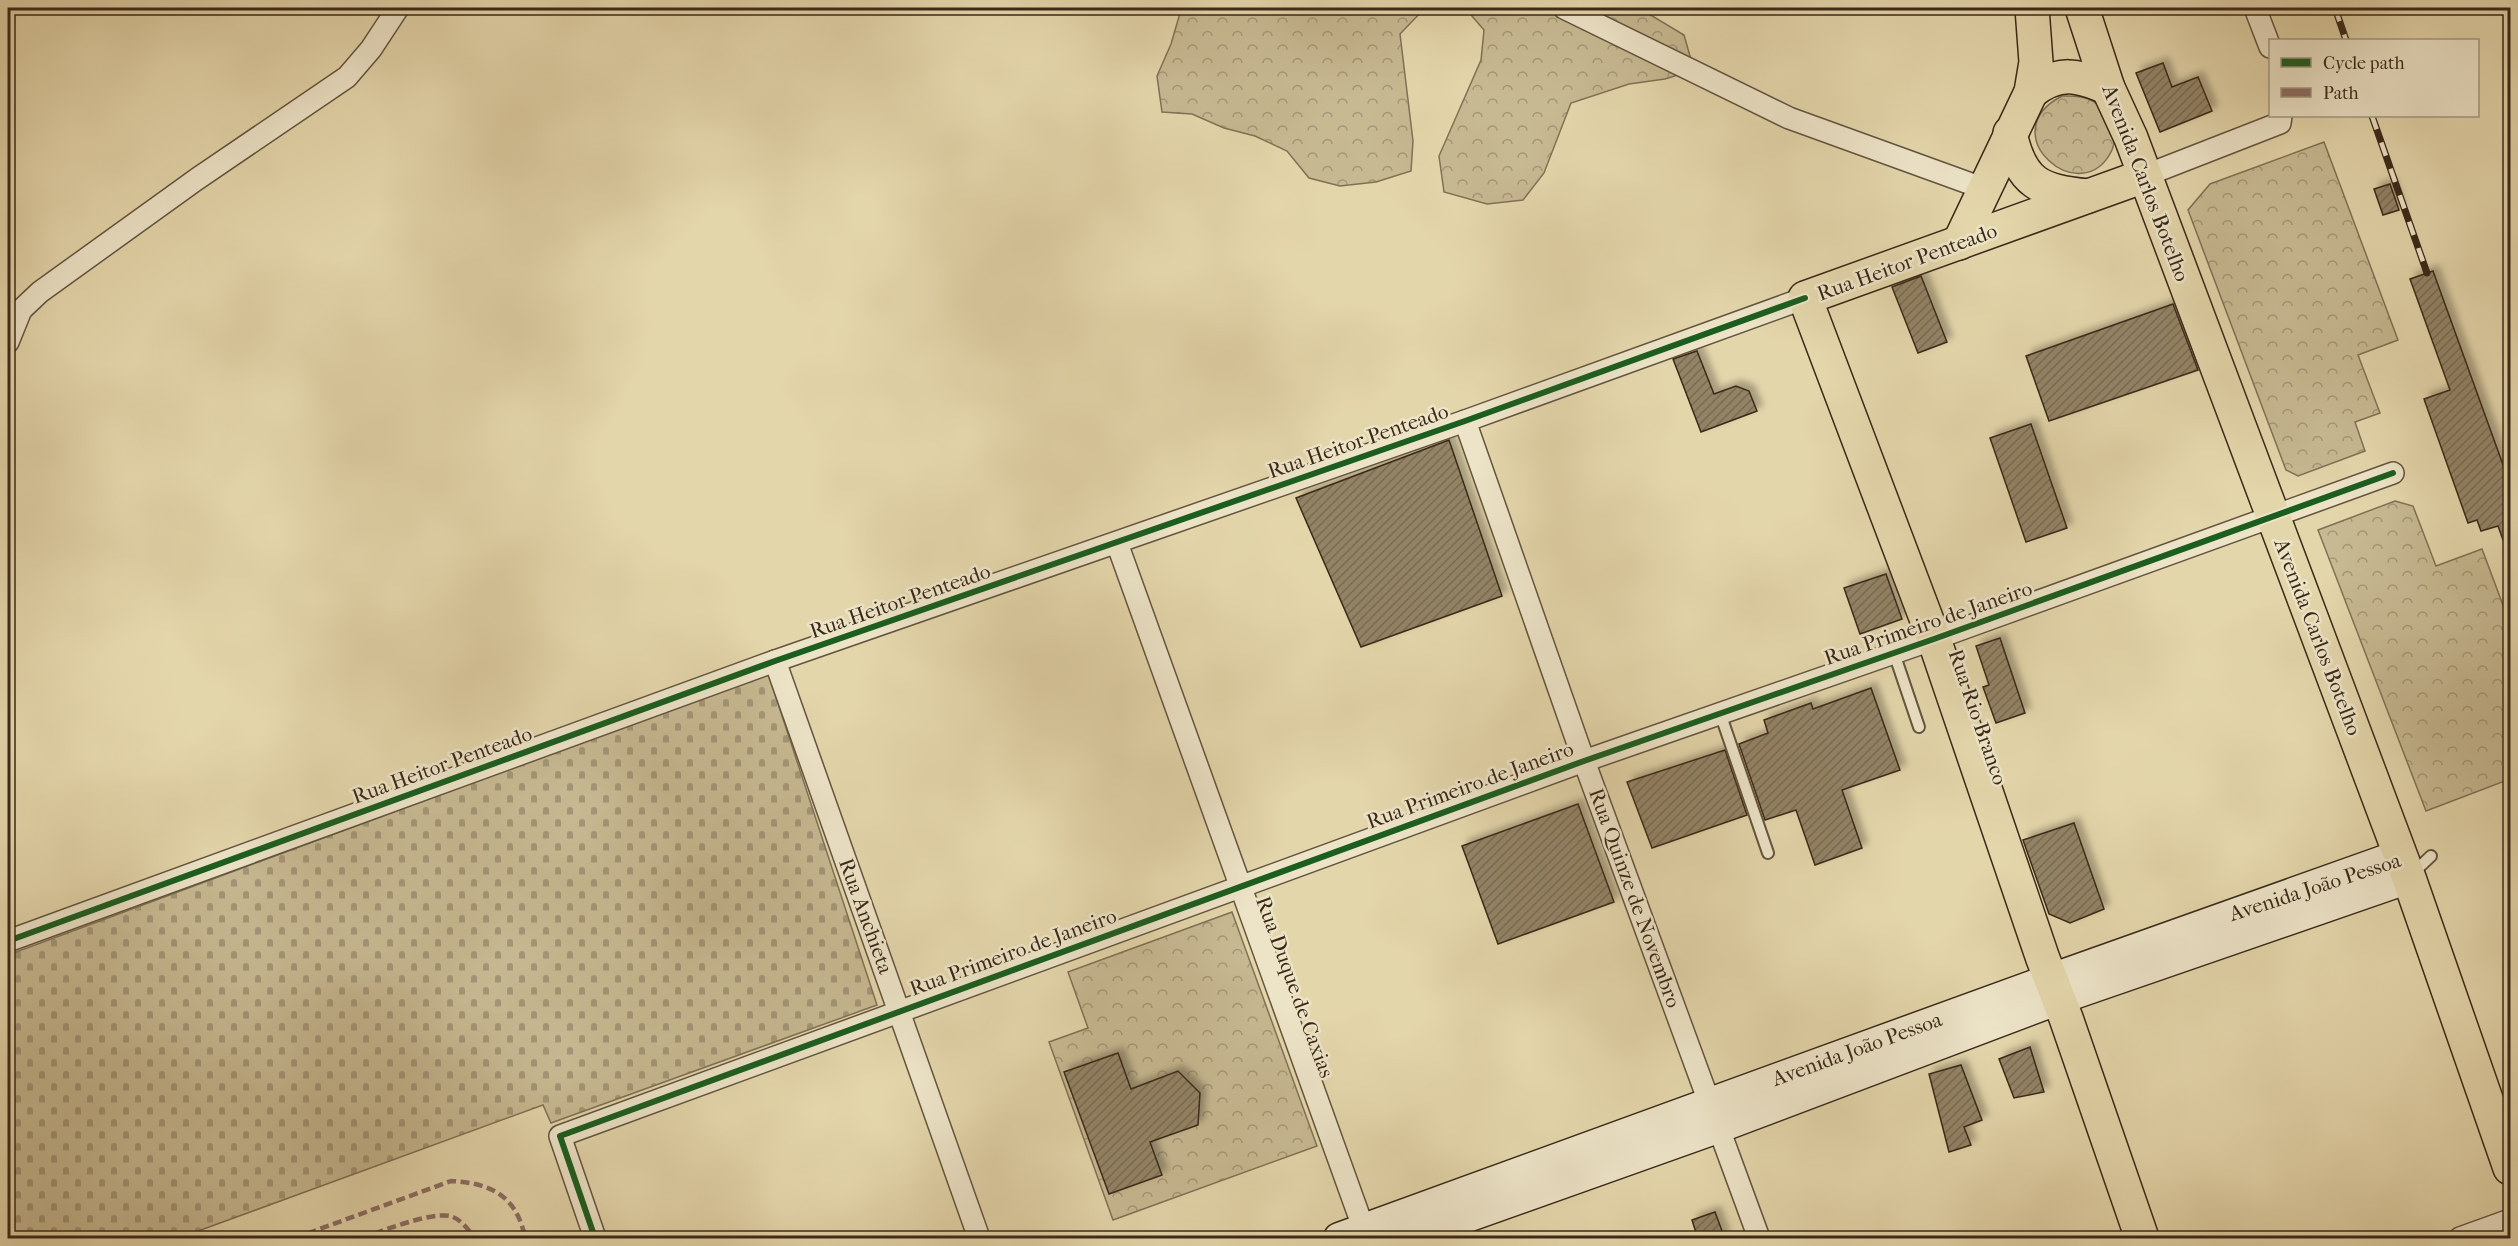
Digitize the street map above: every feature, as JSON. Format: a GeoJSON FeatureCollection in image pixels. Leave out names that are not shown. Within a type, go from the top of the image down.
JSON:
{"type":"FeatureCollection","features":[{"type":"Feature","properties":{"kind":"main road"},"geometry":{"type":"LineString","coordinates":[[1959,243],[2031,92],[2036,62],[2032,8]]}},
{"type":"Feature","properties":{"kind":"main road","name":"Avenida Carlos Botelho"},"geometry":{"type":"LineString","coordinates":[[2082,8],[2108,88],[2131,138],[2404,866],[2511,1168]]}},
{"type":"Feature","properties":{"kind":"main road"},"geometry":{"type":"LineString","coordinates":[[2031,92],[2043,83],[2069,76],[2083,77],[2108,88]]}},
{"type":"Feature","properties":{"kind":"main road"},"geometry":{"type":"LineString","coordinates":[[2010,133],[2015,153],[2032,179],[2051,191],[2090,196],[2116,177],[2129,152],[2131,138]]}},
{"type":"Feature","properties":{"kind":"main road","name":"Rua Heitor Penteado"},"geometry":{"type":"LineString","coordinates":[[1805,298],[2144,176]]}},
{"type":"Feature","properties":{"kind":"main road","name":"Rua Rio Branco"},"geometry":{"type":"LineString","coordinates":[[1805,298],[1934,639],[2142,1239]]}},
{"type":"Feature","properties":{"kind":"main road","name":"Avenida João Pessoa"},"geometry":{"type":"LineString","coordinates":[[1357,1236],[1451,1210],[1716,1115],[2055,989],[2404,866]]}},
{"type":"Feature","properties":{"kind":"main road","name":"Avenida João Pessoa"},"geometry":{"type":"LineString","coordinates":[[1408,1239],[1451,1210]]}},
{"type":"Feature","properties":{"kind":"street"},"geometry":{"type":"LineString","coordinates":[[8,342],[21,310],[40,292],[197,179],[347,77],[371,49],[398,8]]}},
{"type":"Feature","properties":{"kind":"street"},"geometry":{"type":"LineString","coordinates":[[1564,8],[1789,118],[1985,189]]}},
{"type":"Feature","properties":{"kind":"street"},"geometry":{"type":"LineString","coordinates":[[2255,8],[2269,42]]}},
{"type":"Feature","properties":{"kind":"street","name":"Rua Heitor Penteado"},"geometry":{"type":"LineString","coordinates":[[2144,176],[2280,119]]}},
{"type":"Feature","properties":{"kind":"street","name":"Rua Heitor Penteado"},"geometry":{"type":"LineString","coordinates":[[8,941],[775,662],[1465,421],[1805,298]]}},
{"type":"Feature","properties":{"kind":"street","name":"Rua Quinze de Novembro"},"geometry":{"type":"LineString","coordinates":[[1465,421],[1584,761],[1716,1115],[1759,1239]]}},
{"type":"Feature","properties":{"kind":"street","name":"Rua Primeiro de Janeiro"},"geometry":{"type":"LineString","coordinates":[[595,1239],[560,1136],[1584,761],[1934,639],[2393,473]]}},
{"type":"Feature","properties":{"kind":"street","name":"Rua Duque de Caxias"},"geometry":{"type":"LineString","coordinates":[[1117,543],[1241,886],[1357,1236]]}},
{"type":"Feature","properties":{"kind":"street","name":"Rua Anchieta"},"geometry":{"type":"LineString","coordinates":[[775,662],[901,1011],[980,1239]]}},
{"type":"Feature","properties":{"kind":"street"},"geometry":{"type":"LineString","coordinates":[[2460,1239],[2511,1220]]}},
{"type":"Feature","properties":{"kind":"lane"},"geometry":{"type":"LineString","coordinates":[[1893,653],[1919,727]]}},
{"type":"Feature","properties":{"kind":"lane"},"geometry":{"type":"LineString","coordinates":[[1720,713],[1768,853]]}},
{"type":"Feature","properties":{"kind":"green space"},"geometry":{"type":"Polygon","coordinates":[[[1190,8],[1425,8],[1400,34],[1413,141],[1411,171],[1376,182],[1340,186],[1309,178],[1287,151],[1255,136],[1224,128],[1192,114],[1162,112],[1157,76],[1171,44],[1180,13],[1190,8]]]}},
{"type":"Feature","properties":{"kind":"green space"},"geometry":{"type":"Polygon","coordinates":[[[1465,8],[1639,8],[1684,35],[1694,70],[1665,79],[1629,84],[1571,103],[1544,173],[1523,200],[1487,204],[1444,192],[1439,156],[1481,60],[1484,30],[1465,8]]]}},
{"type":"Feature","properties":{"kind":"green space"},"geometry":{"type":"Polygon","coordinates":[[[2062,96],[2088,99],[2103,111],[2114,136],[2114,144],[2098,167],[2081,173],[2064,170],[2049,160],[2038,146],[2035,129],[2042,112],[2062,96]]]}},
{"type":"Feature","properties":{"kind":"green space"},"geometry":{"type":"Polygon","coordinates":[[[2324,142],[2398,340],[2358,355],[2380,413],[2355,422],[2365,451],[2298,476],[2286,470],[2188,210],[2210,184],[2324,142]]]}},
{"type":"Feature","properties":{"kind":"green space"},"geometry":{"type":"Polygon","coordinates":[[[2395,501],[2413,506],[2436,566],[2482,549],[2510,624],[2510,779],[2426,811],[2318,530],[2395,501]]]}},
{"type":"Feature","properties":{"kind":"green space"},"geometry":{"type":"Polygon","coordinates":[[[768,673],[877,1005],[551,1123],[543,1105],[179,1238],[8,1238],[8,955],[768,673]]]}},
{"type":"Feature","properties":{"kind":"green space"},"geometry":{"type":"Polygon","coordinates":[[[1232,912],[1317,1146],[1113,1220],[1049,1042],[1088,1028],[1068,972],[1232,912]]]}},
{"type":"Feature","properties":{"kind":"building"},"geometry":{"type":"Polygon","coordinates":[[[2163,63],[2172,87],[2198,77],[2212,111],[2160,132],[2136,73],[2163,63]]]}},
{"type":"Feature","properties":{"kind":"building"},"geometry":{"type":"Polygon","coordinates":[[[2390,184],[2399,210],[2383,215],[2374,189],[2390,184]]]}},
{"type":"Feature","properties":{"kind":"building"},"geometry":{"type":"Polygon","coordinates":[[[2433,271],[2511,487],[2511,554],[2508,554],[2498,526],[2481,531],[2477,520],[2468,523],[2424,399],[2450,390],[2410,279],[2433,271]]]}},
{"type":"Feature","properties":{"kind":"building"},"geometry":{"type":"Polygon","coordinates":[[[1921,276],[1947,342],[1918,353],[1892,287],[1921,276]]]}},
{"type":"Feature","properties":{"kind":"building"},"geometry":{"type":"Polygon","coordinates":[[[2173,304],[2198,370],[2049,421],[2026,356],[2173,304]]]}},
{"type":"Feature","properties":{"kind":"building"},"geometry":{"type":"Polygon","coordinates":[[[1697,351],[1714,394],[1736,386],[1749,391],[1757,411],[1701,432],[1673,359],[1697,351]]]}},
{"type":"Feature","properties":{"kind":"building"},"geometry":{"type":"Polygon","coordinates":[[[2031,424],[2067,528],[2026,542],[1990,438],[2031,424]]]}},
{"type":"Feature","properties":{"kind":"building"},"geometry":{"type":"Polygon","coordinates":[[[1449,440],[1502,596],[1361,647],[1296,498],[1449,440]]]}},
{"type":"Feature","properties":{"kind":"building"},"geometry":{"type":"Polygon","coordinates":[[[1886,574],[1902,619],[1860,634],[1844,588],[1886,574]]]}},
{"type":"Feature","properties":{"kind":"building"},"geometry":{"type":"Polygon","coordinates":[[[2000,638],[2025,713],[1996,723],[1983,687],[1989,685],[1976,646],[2000,638]]]}},
{"type":"Feature","properties":{"kind":"building"},"geometry":{"type":"Polygon","coordinates":[[[1871,688],[1900,770],[1842,790],[1862,848],[1815,865],[1796,810],[1765,820],[1739,744],[1768,733],[1764,720],[1811,703],[1813,709],[1871,688]]]}},
{"type":"Feature","properties":{"kind":"building"},"geometry":{"type":"Polygon","coordinates":[[[1725,750],[1747,815],[1652,848],[1627,782],[1725,750]]]}},
{"type":"Feature","properties":{"kind":"building"},"geometry":{"type":"Polygon","coordinates":[[[1578,804],[1614,902],[1498,944],[1462,846],[1578,804]]]}},
{"type":"Feature","properties":{"kind":"building"},"geometry":{"type":"Polygon","coordinates":[[[2074,823],[2104,909],[2070,923],[2049,914],[2023,840],[2074,823]]]}},
{"type":"Feature","properties":{"kind":"building"},"geometry":{"type":"Polygon","coordinates":[[[2030,1047],[2044,1092],[2014,1098],[1999,1059],[2030,1047]]]}},
{"type":"Feature","properties":{"kind":"building"},"geometry":{"type":"Polygon","coordinates":[[[1118,1053],[1131,1089],[1178,1071],[1200,1093],[1198,1125],[1150,1142],[1162,1175],[1109,1194],[1064,1072],[1118,1053]]]}},
{"type":"Feature","properties":{"kind":"building"},"geometry":{"type":"Polygon","coordinates":[[[1961,1065],[1982,1120],[1964,1127],[1971,1145],[1949,1152],[1929,1074],[1961,1065]]]}},
{"type":"Feature","properties":{"kind":"building"},"geometry":{"type":"Polygon","coordinates":[[[1715,1212],[1725,1239],[1698,1239],[1692,1220],[1715,1212]]]}},
{"type":"Feature","properties":{"kind":"railway"},"geometry":{"type":"LineString","coordinates":[[2335,8],[2346,39]]}},
{"type":"Feature","properties":{"kind":"railway"},"geometry":{"type":"LineString","coordinates":[[2372,117],[2427,273]]}},
{"type":"Feature","properties":{"kind":"marked path"},"geometry":{"type":"LineString","coordinates":[[295,1238],[451,1181],[478,1185],[500,1194],[516,1212],[525,1238]]}},
{"type":"Feature","properties":{"kind":"marked path"},"geometry":{"type":"LineString","coordinates":[[362,1238],[406,1223],[441,1216],[450,1216],[458,1220],[474,1238]]}},
{"type":"Feature","properties":{"kind":"cycle path"},"geometry":{"type":"LineString","coordinates":[[8,941],[775,661],[1465,421],[1805,298]]}},
{"type":"Feature","properties":{"kind":"cycle path"},"geometry":{"type":"LineString","coordinates":[[595,1238],[560,1136],[1584,761],[1934,639],[2393,473]]}}]}
